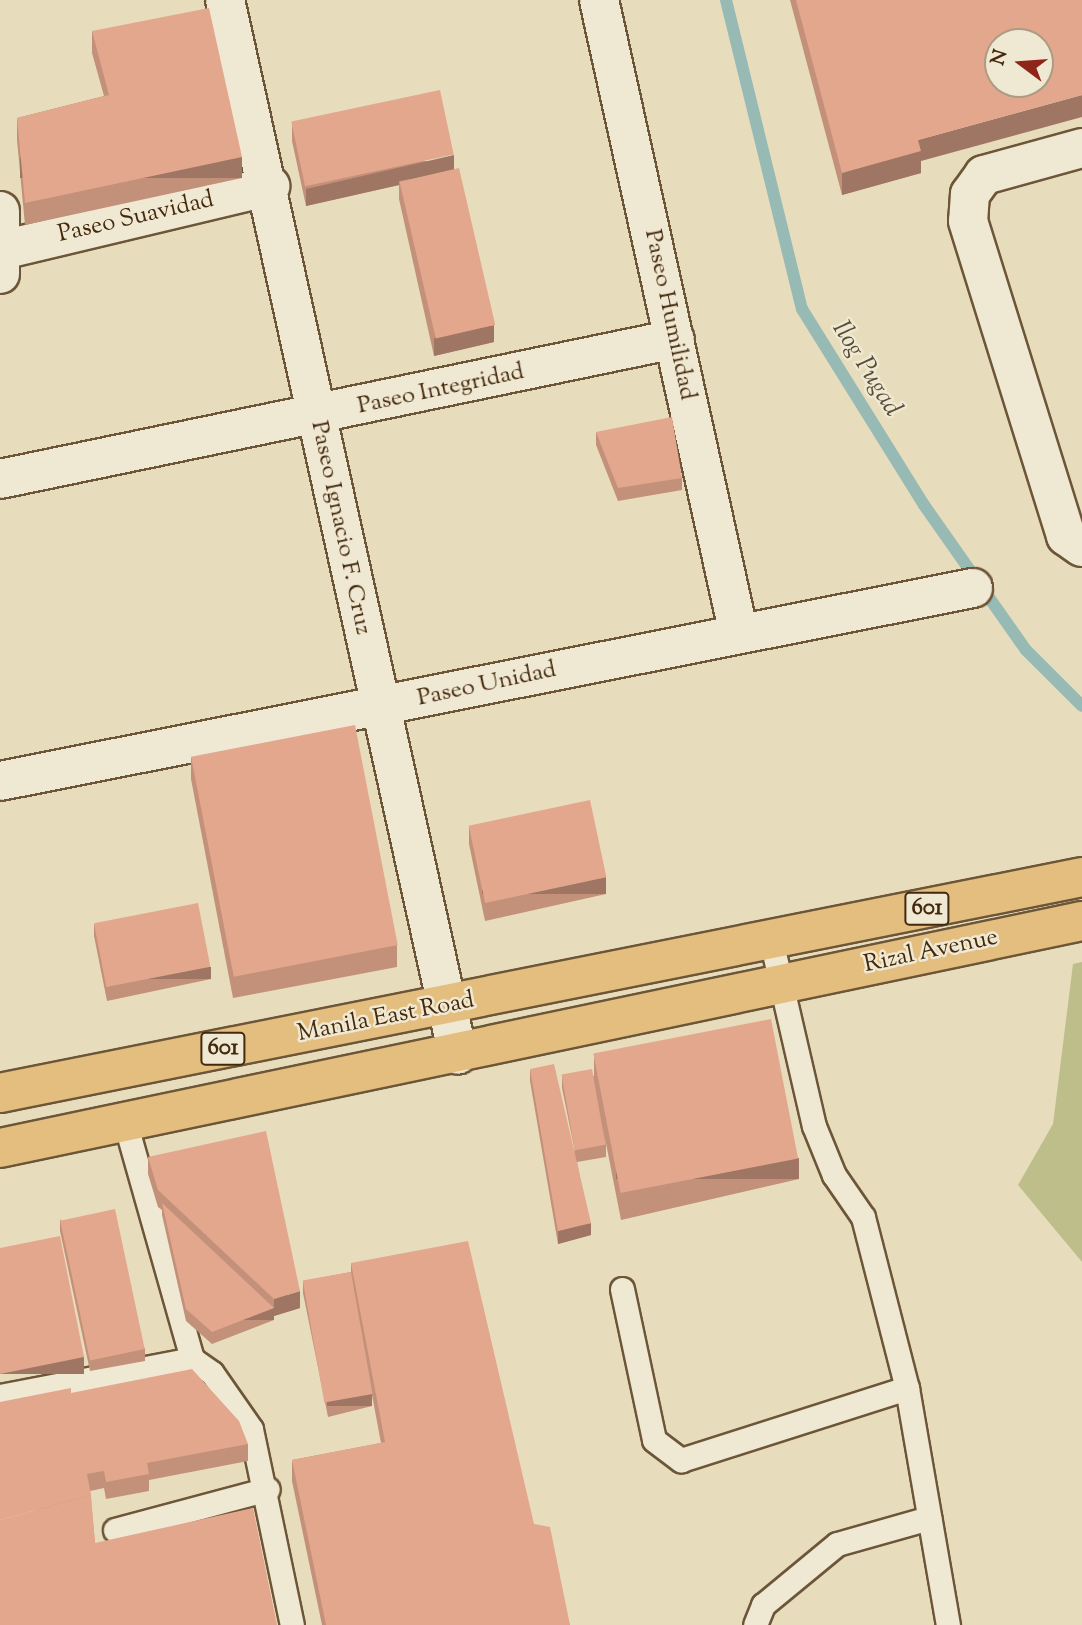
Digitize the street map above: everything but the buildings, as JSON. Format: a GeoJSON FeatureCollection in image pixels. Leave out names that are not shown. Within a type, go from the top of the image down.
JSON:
{"type":"FeatureCollection","features":[{"type":"Feature","properties":{"kind":"main road","name":"Rizal Avenue"},"geometry":{"type":"LineString","coordinates":[[771,940],[1082,877]]}},
{"type":"Feature","properties":{"kind":"main road","name":"Rizal Avenue"},"geometry":{"type":"LineString","coordinates":[[781,984],[1082,921]]}},
{"type":"Feature","properties":{"kind":"main road","name":"Manila East Road"},"geometry":{"type":"LineString","coordinates":[[0,1093],[771,940]]}},
{"type":"Feature","properties":{"kind":"main road","name":"Manila East Road"},"geometry":{"type":"LineString","coordinates":[[125,1122],[457,1055],[781,984]]}},
{"type":"Feature","properties":{"kind":"main road","name":"601"},"geometry":{"type":"LineString","coordinates":[[0,1148],[125,1122]]}},
{"type":"Feature","properties":{"kind":"street","name":"Paseo Ignacio F. Cruz"},"geometry":{"type":"LineString","coordinates":[[225,0],[270,186],[316,417],[457,1055]]}},
{"type":"Feature","properties":{"kind":"street","name":"Paseo Humilidad"},"geometry":{"type":"LineString","coordinates":[[599,0],[738,630]]}},
{"type":"Feature","properties":{"kind":"street"},"geometry":{"type":"LineString","coordinates":[[1082,148],[984,175],[970,194],[968,221],[1066,536],[1082,547]]}},
{"type":"Feature","properties":{"kind":"street","name":"Paseo Suavidad"},"geometry":{"type":"LineString","coordinates":[[1,262],[270,186]]}},
{"type":"Feature","properties":{"kind":"street"},"geometry":{"type":"LineString","coordinates":[[0,211],[1,262]]}},
{"type":"Feature","properties":{"kind":"street","name":"Paseo Integridad"},"geometry":{"type":"LineString","coordinates":[[0,480],[316,417],[675,339]]}},
{"type":"Feature","properties":{"kind":"street","name":"Paseo Unidad"},"geometry":{"type":"LineString","coordinates":[[0,780],[379,708],[738,630],[973,589]]}},
{"type":"Feature","properties":{"kind":"lane"},"geometry":{"type":"LineString","coordinates":[[771,940],[814,1126],[834,1175],[863,1217],[907,1388],[948,1625]]}},
{"type":"Feature","properties":{"kind":"lane"},"geometry":{"type":"LineString","coordinates":[[125,1122],[192,1359],[212,1373],[251,1429],[268,1489],[292,1625]]}},
{"type":"Feature","properties":{"kind":"lane"},"geometry":{"type":"LineString","coordinates":[[622,1290],[654,1440],[681,1460],[907,1388]]}},
{"type":"Feature","properties":{"kind":"lane"},"geometry":{"type":"LineString","coordinates":[[0,1396],[192,1359]]}},
{"type":"Feature","properties":{"kind":"lane"},"geometry":{"type":"LineString","coordinates":[[114,1530],[268,1489]]}},
{"type":"Feature","properties":{"kind":"lane"},"geometry":{"type":"LineString","coordinates":[[755,1625],[762,1605],[837,1544],[929,1518]]}},
{"type":"Feature","properties":{"kind":"green space"},"geometry":{"type":"Polygon","coordinates":[[[1082,962],[1082,1262],[1018,1185],[1053,1124],[1073,964],[1082,962]]]}},
{"type":"Feature","properties":{"kind":"waterway","name":"Ilog Pugad"},"geometry":{"type":"LineString","coordinates":[[726,0],[802,309],[924,505],[1026,650],[1082,706]]}}]}
